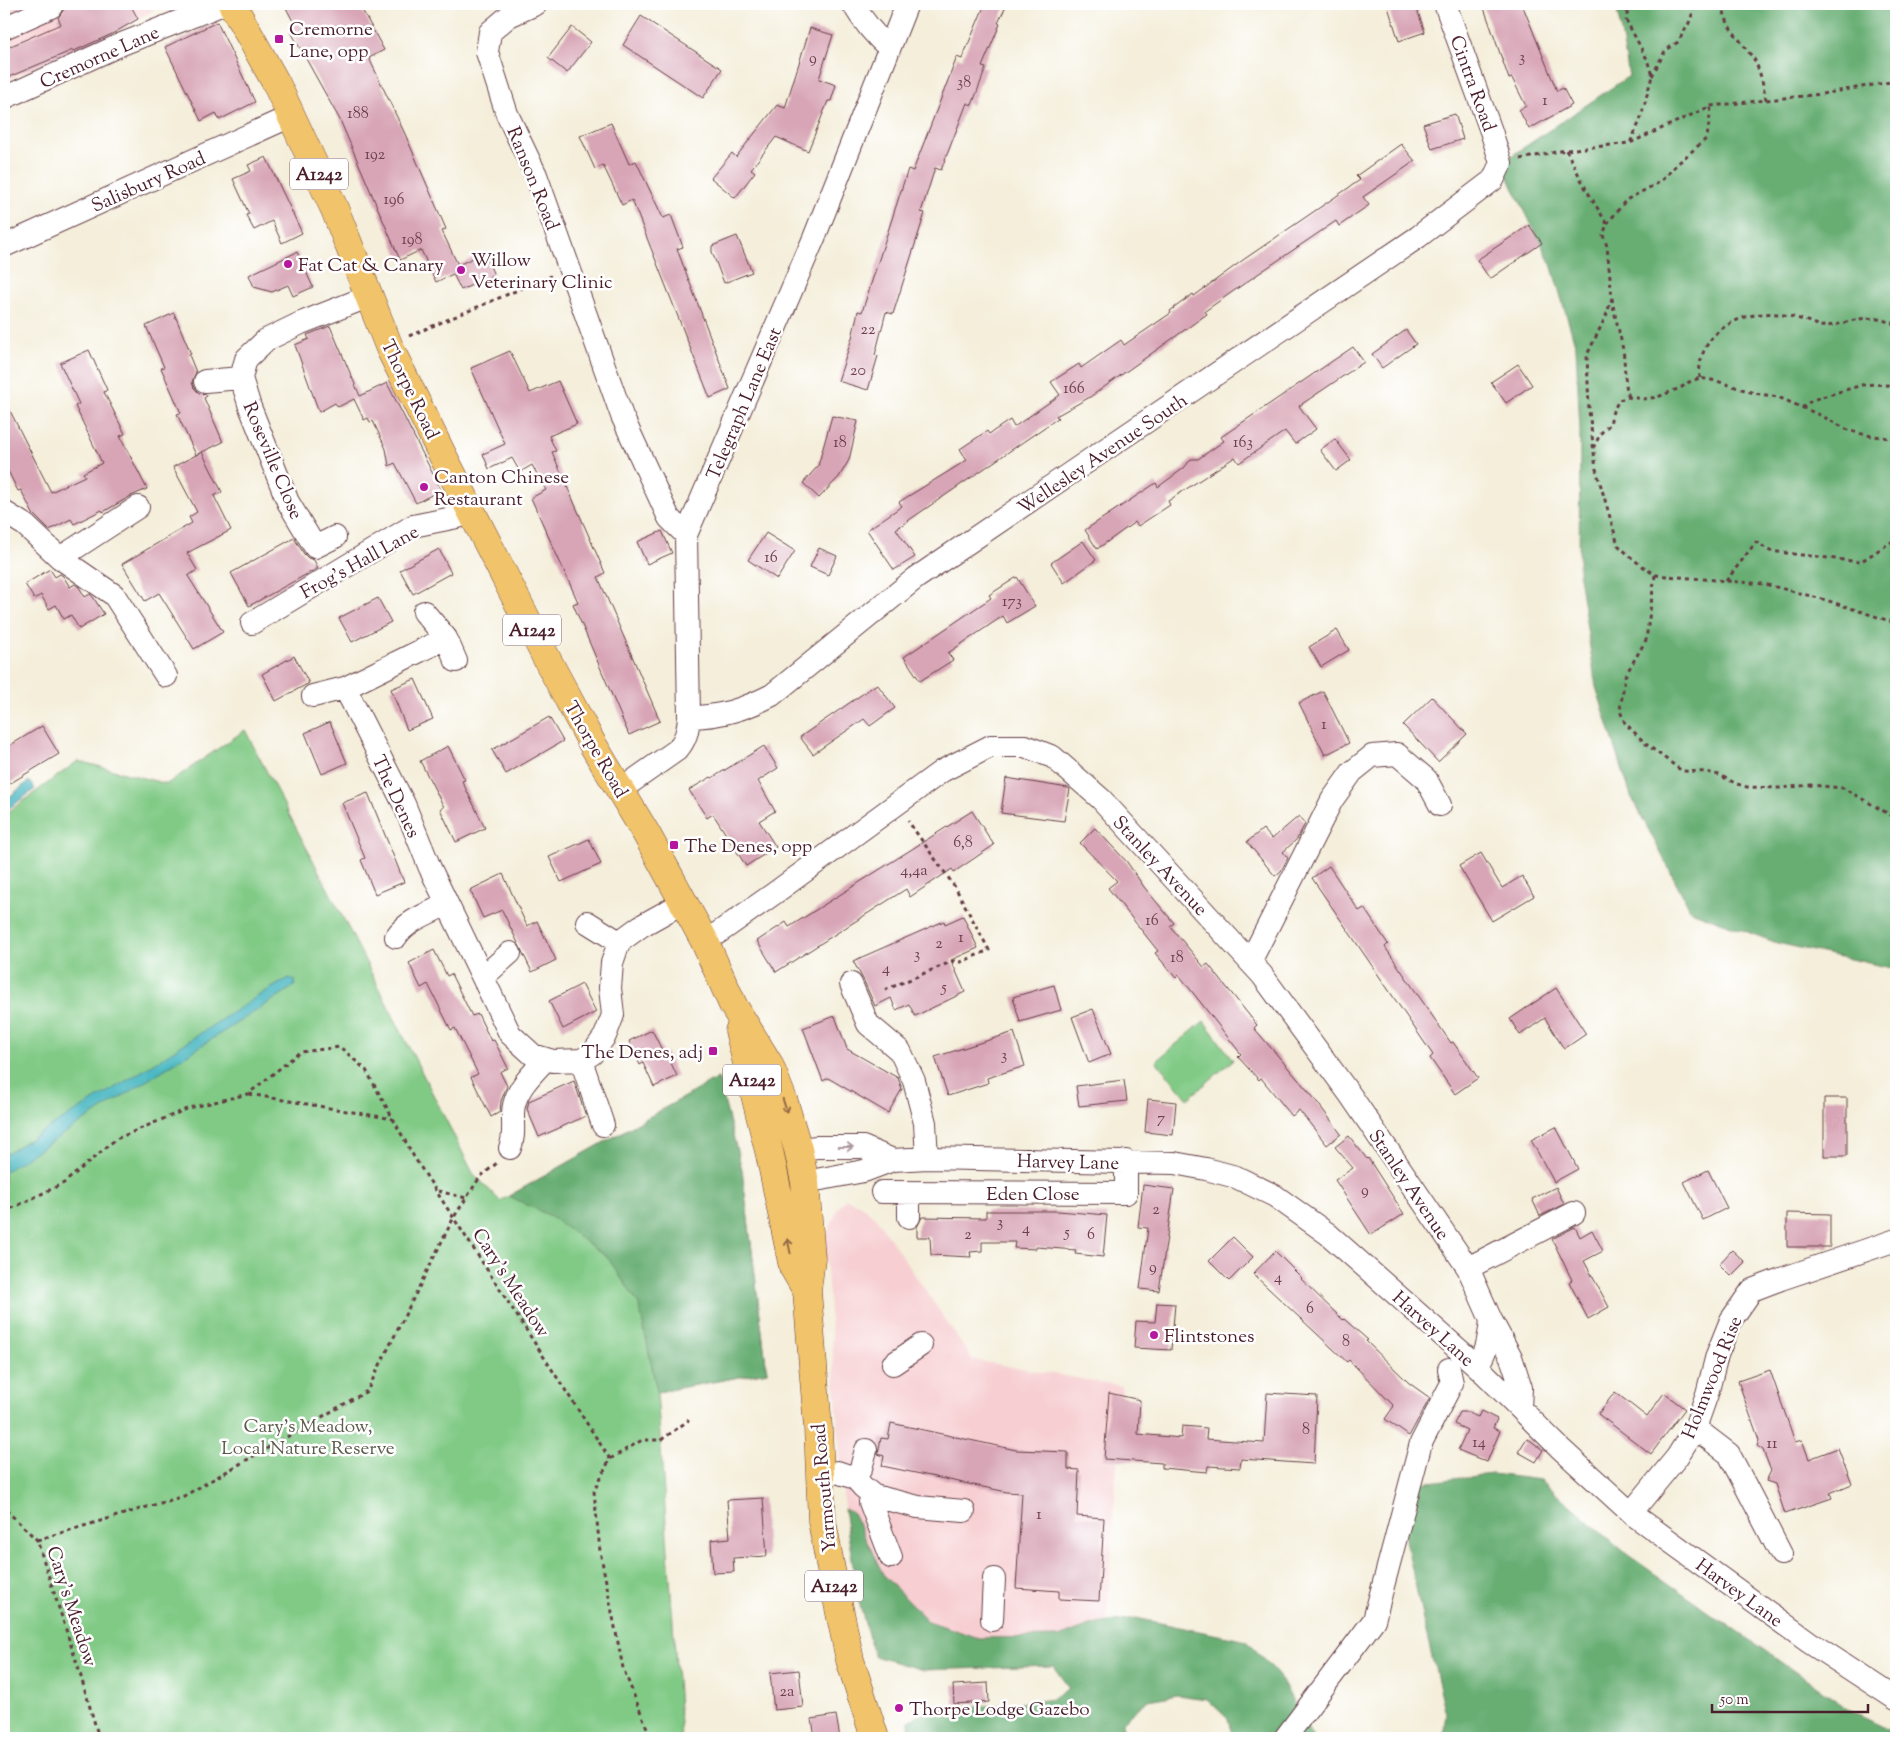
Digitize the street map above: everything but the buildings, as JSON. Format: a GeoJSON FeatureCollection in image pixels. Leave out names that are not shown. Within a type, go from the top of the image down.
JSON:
{"type":"FeatureCollection","features":[{"type":"Feature","properties":{"kind":"main road","name":"Thorpe Road"},"geometry":{"type":"LineString","coordinates":[[232,4],[276,82],[335,210],[390,349],[472,514],[593,745],[684,902],[704,940],[733,1005],[769,1064],[784,1102],[798,1150]]}},
{"type":"Feature","properties":{"kind":"main road","name":"Thorpe Road"},"geometry":{"type":"LineString","coordinates":[[733,1005],[770,1154]]}},
{"type":"Feature","properties":{"kind":"main road"},"geometry":{"type":"LineString","coordinates":[[770,1154],[798,1150]]}},
{"type":"Feature","properties":{"kind":"main road","name":"Yarmouth Road"},"geometry":{"type":"LineString","coordinates":[[798,1150],[805,1182],[811,1258],[807,1291],[818,1428],[822,1521],[850,1660],[875,1738]]}},
{"type":"Feature","properties":{"kind":"main road","name":"Yarmouth Road"},"geometry":{"type":"LineString","coordinates":[[770,1154],[794,1267],[807,1291]]}},
{"type":"Feature","properties":{"kind":"main road"},"geometry":{"type":"LineString","coordinates":[[776,1186],[805,1182]]}},
{"type":"Feature","properties":{"kind":"street","name":"Cremorne Lane"},"geometry":{"type":"LineString","coordinates":[[4,98],[122,44],[222,4]]}},
{"type":"Feature","properties":{"kind":"street","name":"Ranson Road"},"geometry":{"type":"LineString","coordinates":[[536,4],[509,16],[490,32],[487,52],[507,114],[536,175],[622,416],[669,518],[686,535]]}},
{"type":"Feature","properties":{"kind":"street"},"geometry":{"type":"LineString","coordinates":[[853,4],[877,38],[889,48]]}},
{"type":"Feature","properties":{"kind":"street","name":"Telegraph Lane East"},"geometry":{"type":"LineString","coordinates":[[620,790],[677,750],[688,733],[690,717],[686,535],[810,247],[907,4]]}},
{"type":"Feature","properties":{"kind":"street","name":"Cintra Road"},"geometry":{"type":"LineString","coordinates":[[1445,4],[1491,131],[1500,163]]}},
{"type":"Feature","properties":{"kind":"street"},"geometry":{"type":"LineString","coordinates":[[4,28],[51,7]]}},
{"type":"Feature","properties":{"kind":"street","name":"Salisbury Road"},"geometry":{"type":"LineString","coordinates":[[4,246],[291,116]]}},
{"type":"Feature","properties":{"kind":"street","name":"Wellesley Avenue South"},"geometry":{"type":"LineString","coordinates":[[690,717],[725,714],[753,705],[772,695],[916,578],[1418,237],[1493,180],[1500,163]]}},
{"type":"Feature","properties":{"kind":"street","name":"Roseville Close"},"geometry":{"type":"LineString","coordinates":[[335,537],[315,547],[288,502],[250,407],[241,378],[246,359],[266,340],[301,323],[370,296]]}},
{"type":"Feature","properties":{"kind":"street","name":"Roseville Close"},"geometry":{"type":"LineString","coordinates":[[205,381],[241,378]]}},
{"type":"Feature","properties":{"kind":"street"},"geometry":{"type":"LineString","coordinates":[[60,558],[138,507]]}},
{"type":"Feature","properties":{"kind":"street"},"geometry":{"type":"LineString","coordinates":[[4,512],[26,525],[60,558],[114,595],[166,676]]}},
{"type":"Feature","properties":{"kind":"street","name":"Frog's Hall Lane"},"geometry":{"type":"LineString","coordinates":[[252,623],[413,526],[472,514]]}},
{"type":"Feature","properties":{"kind":"street"},"geometry":{"type":"LineString","coordinates":[[424,612],[446,638],[456,661]]}},
{"type":"Feature","properties":{"kind":"street"},"geometry":{"type":"LineString","coordinates":[[313,696],[345,688],[446,638]]}},
{"type":"Feature","properties":{"kind":"street","name":"The Denes"},"geometry":{"type":"LineString","coordinates":[[345,688],[404,804],[430,868],[510,1034],[533,1055],[553,1061],[580,1060]]}},
{"type":"Feature","properties":{"kind":"street","name":"Stanley Avenue"},"geometry":{"type":"LineString","coordinates":[[704,940],[718,933],[772,895],[942,771],[991,746],[1025,746],[1053,757],[1101,799],[1262,975],[1351,1096],[1468,1268],[1491,1320],[1511,1357],[1520,1388],[1520,1408]]}},
{"type":"Feature","properties":{"kind":"street"},"geometry":{"type":"LineString","coordinates":[[1250,962],[1332,800],[1352,772],[1372,756],[1397,754],[1426,779],[1440,805]]}},
{"type":"Feature","properties":{"kind":"street"},"geometry":{"type":"LineString","coordinates":[[603,1125],[580,1060],[592,1054],[605,1036],[613,1016],[610,988],[612,963],[619,942],[641,926],[684,902]]}},
{"type":"Feature","properties":{"kind":"street"},"geometry":{"type":"LineString","coordinates":[[396,937],[402,928],[408,924],[447,904]]}},
{"type":"Feature","properties":{"kind":"street"},"geometry":{"type":"LineString","coordinates":[[587,922],[619,942]]}},
{"type":"Feature","properties":{"kind":"street"},"geometry":{"type":"LineString","coordinates":[[483,977],[510,953]]}},
{"type":"Feature","properties":{"kind":"street"},"geometry":{"type":"LineString","coordinates":[[851,984],[868,1024],[900,1051],[914,1081],[925,1123],[927,1158]]}},
{"type":"Feature","properties":{"kind":"street"},"geometry":{"type":"LineString","coordinates":[[510,1148],[514,1138],[514,1104],[522,1088],[546,1059]]}},
{"type":"Feature","properties":{"kind":"street","name":"Harvey Lane"},"geometry":{"type":"LineString","coordinates":[[798,1150],[817,1147],[863,1147],[893,1160]]}},
{"type":"Feature","properties":{"kind":"street","name":"Harvey Lane"},"geometry":{"type":"LineString","coordinates":[[805,1182],[864,1171],[893,1160],[927,1158],[1174,1163],[1206,1168],[1236,1177],[1275,1196],[1328,1234],[1477,1366],[1631,1513],[1809,1642],[1896,1699]]}},
{"type":"Feature","properties":{"kind":"street","name":"Eden Close"},"geometry":{"type":"LineString","coordinates":[[882,1192],[1126,1193],[1126,1162]]}},
{"type":"Feature","properties":{"kind":"street"},"geometry":{"type":"LineString","coordinates":[[909,1193],[909,1217]]}},
{"type":"Feature","properties":{"kind":"street"},"geometry":{"type":"LineString","coordinates":[[1468,1268],[1574,1213]]}},
{"type":"Feature","properties":{"kind":"street","name":"Holmwood Rise"},"geometry":{"type":"LineString","coordinates":[[1631,1513],[1677,1457],[1695,1428],[1707,1394],[1717,1355],[1731,1320],[1752,1290],[1780,1278],[1896,1240]]}},
{"type":"Feature","properties":{"kind":"street"},"geometry":{"type":"LineString","coordinates":[[1477,1366],[1487,1346],[1491,1320]]}},
{"type":"Feature","properties":{"kind":"street"},"geometry":{"type":"LineString","coordinates":[[893,1364],[921,1344]]}},
{"type":"Feature","properties":{"kind":"street"},"geometry":{"type":"LineString","coordinates":[[1285,1738],[1374,1620],[1422,1443],[1452,1383],[1449,1369]]}},
{"type":"Feature","properties":{"kind":"street"},"geometry":{"type":"LineString","coordinates":[[1695,1428],[1729,1454],[1781,1554]]}},
{"type":"Feature","properties":{"kind":"street"},"geometry":{"type":"LineString","coordinates":[[855,1478],[861,1468],[866,1450]]}},
{"type":"Feature","properties":{"kind":"street"},"geometry":{"type":"LineString","coordinates":[[819,1477],[837,1472],[855,1478],[863,1488],[874,1496],[918,1507],[964,1510]]}},
{"type":"Feature","properties":{"kind":"street"},"geometry":{"type":"LineString","coordinates":[[874,1496],[870,1502],[891,1557]]}},
{"type":"Feature","properties":{"kind":"street"},"geometry":{"type":"LineString","coordinates":[[992,1620],[994,1579]]}},
{"type":"Feature","properties":{"kind":"path"},"geometry":{"type":"LineString","coordinates":[[1629,4],[1626,20],[1647,58],[1652,76]]}},
{"type":"Feature","properties":{"kind":"path"},"geometry":{"type":"LineString","coordinates":[[1630,143],[1640,121],[1652,76],[1665,51],[1678,42],[1689,23],[1696,4]]}},
{"type":"Feature","properties":{"kind":"path"},"geometry":{"type":"LineString","coordinates":[[1721,4],[1729,26],[1756,62],[1766,100]]}},
{"type":"Feature","properties":{"kind":"path"},"geometry":{"type":"LineString","coordinates":[[1500,163],[1566,150],[1630,143],[1711,106],[1822,94],[1896,81]]}},
{"type":"Feature","properties":{"kind":"path"},"geometry":{"type":"LineString","coordinates":[[1629,397],[1626,387],[1622,345],[1612,298],[1607,246],[1603,235],[1607,224],[1626,200],[1660,182],[1707,138],[1711,106]]}},
{"type":"Feature","properties":{"kind":"path"},"geometry":{"type":"LineString","coordinates":[[1566,150],[1607,224]]}},
{"type":"Feature","properties":{"kind":"path"},"geometry":{"type":"LineString","coordinates":[[403,339],[570,268]]}},
{"type":"Feature","properties":{"kind":"path"},"geometry":{"type":"LineString","coordinates":[[1612,298],[1606,316],[1587,355],[1589,411],[1596,469],[1618,545],[1634,560],[1655,575],[1764,584],[1798,592],[1896,623]]}},
{"type":"Feature","properties":{"kind":"path"},"geometry":{"type":"LineString","coordinates":[[1700,378],[1699,366],[1703,352],[1714,336],[1727,324],[1742,318],[1760,314],[1776,314],[1794,317],[1823,327],[1859,319],[1880,319],[1896,324]]}},
{"type":"Feature","properties":{"kind":"path"},"geometry":{"type":"LineString","coordinates":[[1593,448],[1601,433],[1610,424],[1613,411],[1619,400],[1629,397],[1658,398],[1700,378],[1717,381],[1754,394],[1778,397],[1822,416],[1848,430],[1866,435],[1896,439]]}},
{"type":"Feature","properties":{"kind":"path"},"geometry":{"type":"LineString","coordinates":[[1802,408],[1812,400],[1862,386],[1875,384],[1896,386]]}},
{"type":"Feature","properties":{"kind":"path"},"geometry":{"type":"LineString","coordinates":[[1726,581],[1756,542],[1770,551],[1860,562],[1896,538]]}},
{"type":"Feature","properties":{"kind":"path"},"geometry":{"type":"LineString","coordinates":[[1655,575],[1646,640],[1625,676],[1620,711],[1625,724],[1646,744],[1682,772],[1707,772],[1747,787],[1780,788],[1811,785],[1843,788],[1896,818]]}},
{"type":"Feature","properties":{"kind":"path"},"geometry":{"type":"LineString","coordinates":[[885,990],[953,961],[961,962],[989,950],[955,887],[896,804]]}},
{"type":"Feature","properties":{"kind":"path","name":"Cary's Meadow"},"geometry":{"type":"LineString","coordinates":[[248,1094],[300,1052],[340,1047],[366,1070],[414,1157],[610,1459]]}},
{"type":"Feature","properties":{"kind":"path","name":"Cary's Meadow"},"geometry":{"type":"LineString","coordinates":[[4,1212],[64,1183],[116,1139],[189,1108],[248,1094],[393,1119]]}},
{"type":"Feature","properties":{"kind":"path"},"geometry":{"type":"LineString","coordinates":[[37,1540],[184,1496],[367,1391],[454,1217],[480,1176],[505,1156],[510,1148]]}},
{"type":"Feature","properties":{"kind":"path"},"geometry":{"type":"LineString","coordinates":[[437,1191],[466,1198]]}},
{"type":"Feature","properties":{"kind":"path"},"geometry":{"type":"LineString","coordinates":[[650,1738],[623,1668],[600,1551],[594,1491],[610,1459],[642,1440],[661,1440],[689,1420]]}},
{"type":"Feature","properties":{"kind":"path","name":"Cary's Meadow"},"geometry":{"type":"LineString","coordinates":[[4,1494],[6,1511],[37,1540],[99,1738]]}},
{"type":"Feature","properties":{"kind":"path"},"geometry":{"type":"LineString","coordinates":[[640,1738],[649,1733]]}},
{"type":"Feature","properties":{"kind":"shaded area"},"geometry":{"type":"Polygon","coordinates":[[[4,4],[156,4],[151,12],[101,40],[4,81],[4,4]]]}},
{"type":"Feature","properties":{"kind":"shaded area"},"geometry":{"type":"Polygon","coordinates":[[[846,1199],[859,1204],[876,1218],[973,1360],[1122,1386],[1107,1622],[1089,1625],[1059,1637],[979,1638],[928,1621],[884,1576],[853,1513],[844,1509],[825,1241],[837,1210],[846,1199]]]}},
{"type":"Feature","properties":{"kind":"green space"},"geometry":{"type":"Polygon","coordinates":[[[1616,4],[1896,4],[1896,969],[1777,943],[1691,911],[1631,796],[1596,687],[1579,576],[1580,431],[1576,347],[1551,264],[1501,163],[1629,76],[1616,4]]]}},
{"type":"Feature","properties":{"kind":"green space","name":"Cary's Meadow, Local Nature Reserve"},"geometry":{"type":"Polygon","coordinates":[[[245,730],[473,1173],[500,1201],[718,1078],[742,1170],[767,1372],[657,1392],[681,1738],[4,1738],[4,815],[78,761],[167,784],[245,730]]]}},
{"type":"Feature","properties":{"kind":"green space"},"geometry":{"type":"Polygon","coordinates":[[[1204,1021],[1233,1060],[1188,1099],[1156,1061],[1204,1021]]]}},
{"type":"Feature","properties":{"kind":"green space"},"geometry":{"type":"Polygon","coordinates":[[[718,1078],[742,1170],[767,1372],[657,1392],[639,1305],[608,1258],[550,1216],[509,1196],[718,1078]]]}},
{"type":"Feature","properties":{"kind":"green space"},"geometry":{"type":"Polygon","coordinates":[[[1492,1474],[1541,1480],[1628,1555],[1854,1713],[1896,1733],[1896,1738],[1443,1738],[1446,1713],[1423,1620],[1403,1518],[1421,1483],[1492,1474]]]}},
{"type":"Feature","properties":{"kind":"green space"},"geometry":{"type":"Polygon","coordinates":[[[844,1509],[853,1513],[884,1576],[928,1621],[979,1638],[1059,1637],[1089,1625],[1136,1618],[1247,1641],[1278,1674],[1313,1738],[1233,1738],[1228,1719],[1207,1699],[1177,1695],[1148,1700],[1122,1722],[1123,1738],[910,1738],[909,1721],[934,1708],[1002,1705],[1053,1699],[1069,1688],[1053,1666],[923,1670],[874,1656],[859,1602],[844,1509]]]}},
{"type":"Feature","properties":{"kind":"water"},"geometry":{"type":"Polygon","coordinates":[[[29,781],[35,789],[4,812],[4,801],[29,781]]]}},
{"type":"Feature","properties":{"kind":"water"},"geometry":{"type":"Polygon","coordinates":[[[289,978],[295,980],[295,985],[290,989],[4,1172],[4,1155],[139,1073],[289,978]]]}},
{"type":"Feature","properties":{"kind":"place","name":"Cremorne Lane, opp"},"geometry":{"type":"Point","coordinates":[279,39]}},
{"type":"Feature","properties":{"kind":"place","name":"Fat Cat & Canary"},"geometry":{"type":"Point","coordinates":[288,264]}},
{"type":"Feature","properties":{"kind":"place","name":"Willow Veterinary Clinic"},"geometry":{"type":"Point","coordinates":[461,270]}},
{"type":"Feature","properties":{"kind":"place","name":"Canton Chinese Restaurant"},"geometry":{"type":"Point","coordinates":[424,487]}},
{"type":"Feature","properties":{"kind":"place","name":"The Denes, opp"},"geometry":{"type":"Point","coordinates":[674,845]}},
{"type":"Feature","properties":{"kind":"place","name":"The Denes, adj"},"geometry":{"type":"Point","coordinates":[713,1051]}},
{"type":"Feature","properties":{"kind":"place","name":"Flintstones"},"geometry":{"type":"Point","coordinates":[1154,1335]}},
{"type":"Feature","properties":{"kind":"place","name":"Thorpe Lodge Gazebo"},"geometry":{"type":"Point","coordinates":[899,1708]}}]}
